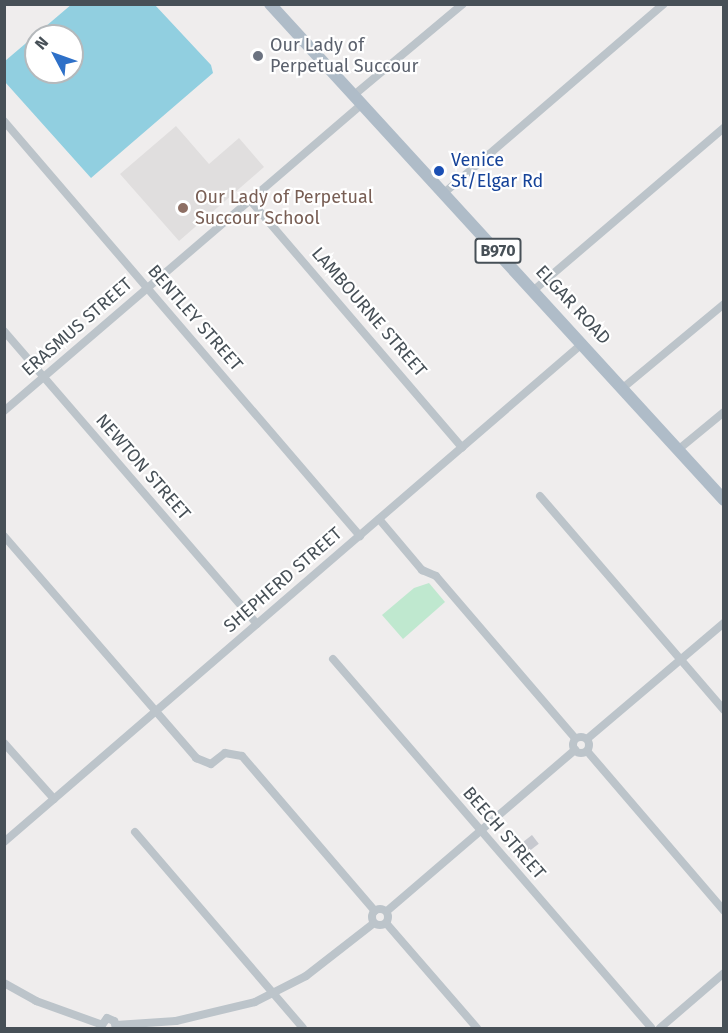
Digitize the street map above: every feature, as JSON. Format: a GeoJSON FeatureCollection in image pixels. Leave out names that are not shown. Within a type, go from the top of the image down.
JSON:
{"type":"FeatureCollection","features":[{"type":"Feature","properties":{"kind":"main road","name":"ELGAR ROAD"},"geometry":{"type":"LineString","coordinates":[[270,4],[584,343],[723,500]]}},
{"type":"Feature","properties":{"kind":"street","name":"ERASMUS STREET"},"geometry":{"type":"LineString","coordinates":[[4,411],[250,200],[463,4]]}},
{"type":"Feature","properties":{"kind":"street"},"geometry":{"type":"LineString","coordinates":[[444,193],[664,4]]}},
{"type":"Feature","properties":{"kind":"street","name":"BENTLEY STREET"},"geometry":{"type":"LineString","coordinates":[[4,121],[360,536]]}},
{"type":"Feature","properties":{"kind":"street"},"geometry":{"type":"LineString","coordinates":[[534,290],[723,128]]}},
{"type":"Feature","properties":{"kind":"street","name":"LAMBOURNE STREET"},"geometry":{"type":"LineString","coordinates":[[250,200],[462,447]]}},
{"type":"Feature","properties":{"kind":"street"},"geometry":{"type":"LineString","coordinates":[[624,387],[723,304]]}},
{"type":"Feature","properties":{"kind":"street","name":"NEWTON STREET"},"geometry":{"type":"LineString","coordinates":[[4,331],[257,624]]}},
{"type":"Feature","properties":{"kind":"street","name":"SHEPHERD STREET"},"geometry":{"type":"LineString","coordinates":[[4,842],[584,343]]}},
{"type":"Feature","properties":{"kind":"street"},"geometry":{"type":"LineString","coordinates":[[679,449],[723,412]]}},
{"type":"Feature","properties":{"kind":"street"},"geometry":{"type":"LineString","coordinates":[[540,496],[723,710]]}},
{"type":"Feature","properties":{"kind":"street"},"geometry":{"type":"LineString","coordinates":[[379,519],[422,570],[436,576],[575,738],[575,750]]}},
{"type":"Feature","properties":{"kind":"street"},"geometry":{"type":"LineString","coordinates":[[4,536],[203,763],[211,764],[225,753],[242,756],[375,911],[387,912]]}},
{"type":"Feature","properties":{"kind":"street"},"geometry":{"type":"LineString","coordinates":[[575,738],[587,739],[723,623]]}},
{"type":"Feature","properties":{"kind":"street","name":"BEECH STREET"},"geometry":{"type":"LineString","coordinates":[[333,659],[651,1029]]}},
{"type":"Feature","properties":{"kind":"street"},"geometry":{"type":"LineString","coordinates":[[587,739],[587,751],[723,911]]}},
{"type":"Feature","properties":{"kind":"street"},"geometry":{"type":"LineString","coordinates":[[4,742],[54,799]]}},
{"type":"Feature","properties":{"kind":"street"},"geometry":{"type":"LineString","coordinates":[[477,1029],[386,923],[387,912],[575,750],[587,751]]}},
{"type":"Feature","properties":{"kind":"street"},"geometry":{"type":"LineString","coordinates":[[135,832],[303,1029]]}},
{"type":"Feature","properties":{"kind":"street"},"geometry":{"type":"LineString","coordinates":[[374,923],[375,911]]}},
{"type":"Feature","properties":{"kind":"street"},"geometry":{"type":"LineString","coordinates":[[7,988],[100,1026],[110,1018],[116,1027],[214,1014],[272,993],[306,976],[374,923],[386,923]]}},
{"type":"Feature","properties":{"kind":"street"},"geometry":{"type":"LineString","coordinates":[[660,1029],[723,973]]}},
{"type":"Feature","properties":{"kind":"shaded area","name":"Our Lady of Perpetual Succour School"},"geometry":{"type":"Polygon","coordinates":[[[176,126],[209,164],[239,138],[264,167],[179,241],[120,174],[176,126]]]}},
{"type":"Feature","properties":{"kind":"green space"},"geometry":{"type":"Polygon","coordinates":[[[429,583],[445,602],[403,639],[382,615],[414,588],[429,583]]]}},
{"type":"Feature","properties":{"kind":"water"},"geometry":{"type":"Polygon","coordinates":[[[72,4],[155,5],[211,65],[213,73],[91,178],[5,82],[5,61],[24,45],[24,84],[84,84],[84,24],[48,24],[72,4]]]}},
{"type":"Feature","properties":{"kind":"building"},"geometry":{"type":"Polygon","coordinates":[[[532,835],[539,844],[525,855],[518,846],[532,835]]]}},
{"type":"Feature","properties":{"kind":"place","name":"Our Lady of Perpetual Succour"},"geometry":{"type":"Point","coordinates":[258,56]}},
{"type":"Feature","properties":{"kind":"place","name":"Venice St/Elgar Rd"},"geometry":{"type":"Point","coordinates":[439,171]}},
{"type":"Feature","properties":{"kind":"place","name":"Our Lady of Perpetual Succour School"},"geometry":{"type":"Point","coordinates":[183,208]}}]}
